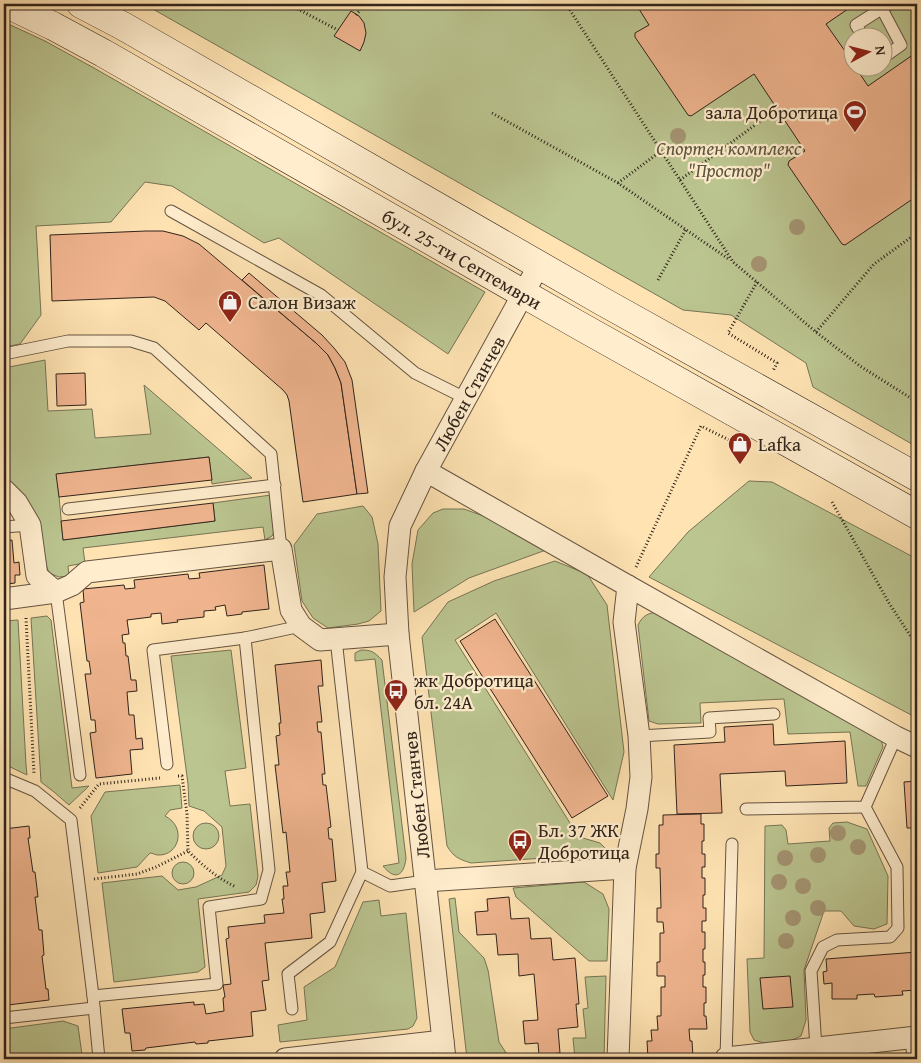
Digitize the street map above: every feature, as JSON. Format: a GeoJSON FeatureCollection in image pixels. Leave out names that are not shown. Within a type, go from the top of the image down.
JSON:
{"type":"FeatureCollection","features":[{"type":"Feature","properties":{"kind":"main road","name":"бул. 25-ти Септември"},"geometry":{"type":"LineString","coordinates":[[7,4],[103,53],[522,294],[917,515]]}},
{"type":"Feature","properties":{"kind":"main road","name":"бул. 25-ти Септември"},"geometry":{"type":"LineString","coordinates":[[81,4],[123,26],[539,265],[917,477]]}},
{"type":"Feature","properties":{"kind":"street","name":"Любен Станчев"},"geometry":{"type":"LineString","coordinates":[[444,1050],[398,634],[395,576],[400,526],[426,470],[539,265]]}},
{"type":"Feature","properties":{"kind":"street"},"geometry":{"type":"LineString","coordinates":[[426,470],[628,586],[917,747]]}},
{"type":"Feature","properties":{"kind":"street"},"geometry":{"type":"LineString","coordinates":[[4,490],[17,503],[30,525],[37,576],[56,592]]}},
{"type":"Feature","properties":{"kind":"street"},"geometry":{"type":"LineString","coordinates":[[14,598],[56,592],[72,585],[87,572],[282,549],[291,610],[301,626],[320,640],[398,634]]}},
{"type":"Feature","properties":{"kind":"street"},"geometry":{"type":"LineString","coordinates":[[618,1059],[625,868],[641,777],[624,622],[628,586]]}},
{"type":"Feature","properties":{"kind":"street"},"geometry":{"type":"LineString","coordinates":[[425,881],[625,868]]}},
{"type":"Feature","properties":{"kind":"street"},"geometry":{"type":"LineString","coordinates":[[726,1058],[914,1038]]}},
{"type":"Feature","properties":{"kind":"street"},"geometry":{"type":"LineString","coordinates":[[285,1059],[444,1050]]}},
{"type":"Feature","properties":{"kind":"lane"},"geometry":{"type":"LineString","coordinates":[[858,28],[856,25],[886,6],[901,45],[894,50]]}},
{"type":"Feature","properties":{"kind":"lane"},"geometry":{"type":"LineString","coordinates":[[171,211],[321,295],[415,373],[466,398]]}},
{"type":"Feature","properties":{"kind":"lane"},"geometry":{"type":"LineString","coordinates":[[4,354],[68,341],[131,341],[154,348],[271,454],[282,549]]}},
{"type":"Feature","properties":{"kind":"lane"},"geometry":{"type":"LineString","coordinates":[[68,509],[275,485]]}},
{"type":"Feature","properties":{"kind":"lane"},"geometry":{"type":"LineString","coordinates":[[4,527],[30,525]]}},
{"type":"Feature","properties":{"kind":"lane"},"geometry":{"type":"LineString","coordinates":[[56,592],[80,775]]}},
{"type":"Feature","properties":{"kind":"lane"},"geometry":{"type":"LineString","coordinates":[[167,764],[153,650],[245,638],[301,626]]}},
{"type":"Feature","properties":{"kind":"lane"},"geometry":{"type":"LineString","coordinates":[[4,1018],[94,1002],[217,984],[209,907],[261,898],[269,870],[245,638]]}},
{"type":"Feature","properties":{"kind":"lane"},"geometry":{"type":"LineString","coordinates":[[292,1010],[288,974],[330,942],[362,872],[336,639]]}},
{"type":"Feature","properties":{"kind":"lane"},"geometry":{"type":"LineString","coordinates":[[638,736],[710,732],[709,718],[774,714]]}},
{"type":"Feature","properties":{"kind":"lane"},"geometry":{"type":"LineString","coordinates":[[865,807],[896,737]]}},
{"type":"Feature","properties":{"kind":"lane"},"geometry":{"type":"LineString","coordinates":[[4,778],[35,791],[71,820],[100,1059]]}},
{"type":"Feature","properties":{"kind":"lane"},"geometry":{"type":"LineString","coordinates":[[746,809],[865,807]]}},
{"type":"Feature","properties":{"kind":"lane"},"geometry":{"type":"LineString","coordinates":[[816,1048],[811,971],[822,947],[837,940],[890,937],[898,928],[897,867],[865,807]]}},
{"type":"Feature","properties":{"kind":"lane"},"geometry":{"type":"LineString","coordinates":[[726,1058],[732,844]]}},
{"type":"Feature","properties":{"kind":"lane"},"geometry":{"type":"LineString","coordinates":[[362,872],[390,886],[425,881]]}},
{"type":"Feature","properties":{"kind":"lane"},"geometry":{"type":"LineString","coordinates":[[913,1059],[914,1038]]}},
{"type":"Feature","properties":{"kind":"path"},"geometry":{"type":"LineString","coordinates":[[288,4],[338,30]]}},
{"type":"Feature","properties":{"kind":"path"},"geometry":{"type":"LineString","coordinates":[[356,14],[365,4]]}},
{"type":"Feature","properties":{"kind":"path"},"geometry":{"type":"LineString","coordinates":[[566,4],[733,262]]}},
{"type":"Feature","properties":{"kind":"path"},"geometry":{"type":"LineString","coordinates":[[680,180],[777,109]]}},
{"type":"Feature","properties":{"kind":"path"},"geometry":{"type":"LineString","coordinates":[[492,113],[618,183],[686,229],[733,262],[816,332],[860,366],[917,402]]}},
{"type":"Feature","properties":{"kind":"path"},"geometry":{"type":"LineString","coordinates":[[618,183],[661,151]]}},
{"type":"Feature","properties":{"kind":"path"},"geometry":{"type":"LineString","coordinates":[[658,280],[686,229]]}},
{"type":"Feature","properties":{"kind":"path"},"geometry":{"type":"LineString","coordinates":[[816,332],[874,264],[917,233]]}},
{"type":"Feature","properties":{"kind":"path"},"geometry":{"type":"LineString","coordinates":[[628,586],[701,426]]}},
{"type":"Feature","properties":{"kind":"path"},"geometry":{"type":"LineString","coordinates":[[832,502],[889,603],[917,646]]}},
{"type":"Feature","properties":{"kind":"path"},"geometry":{"type":"LineString","coordinates":[[14,598],[35,791]]}},
{"type":"Feature","properties":{"kind":"path"},"geometry":{"type":"LineString","coordinates":[[173,777],[182,776],[187,814],[188,851],[202,865],[226,882],[261,898]]}},
{"type":"Feature","properties":{"kind":"path"},"geometry":{"type":"LineString","coordinates":[[71,820],[98,784],[164,778]]}},
{"type":"Feature","properties":{"kind":"path"},"geometry":{"type":"LineString","coordinates":[[78,881],[137,874],[188,851]]}},
{"type":"Feature","properties":{"kind":"green space","name":"Спортен комплекс \"Простор\""},"geometry":{"type":"Polygon","coordinates":[[[144,4],[917,4],[917,447],[813,387],[806,363],[731,315],[683,310],[144,4]]]}},
{"type":"Feature","properties":{"kind":"green space"},"geometry":{"type":"Polygon","coordinates":[[[4,22],[45,41],[94,68],[485,292],[448,354],[279,238],[264,243],[172,186],[145,182],[111,222],[36,226],[41,315],[20,344],[4,347],[4,22]]]}},
{"type":"Feature","properties":{"kind":"green space"},"geometry":{"type":"Polygon","coordinates":[[[45,360],[48,411],[92,409],[95,438],[151,434],[144,385],[252,478],[212,484],[209,457],[57,474],[63,540],[215,521],[213,503],[271,495],[275,530],[272,536],[265,540],[263,527],[83,548],[85,563],[68,566],[69,576],[59,577],[49,573],[21,492],[4,476],[4,368],[45,360]]]}},
{"type":"Feature","properties":{"kind":"green space"},"geometry":{"type":"Polygon","coordinates":[[[749,481],[772,482],[917,559],[917,718],[649,577],[688,532],[749,481]]]}},
{"type":"Feature","properties":{"kind":"green space"},"geometry":{"type":"Polygon","coordinates":[[[363,506],[372,517],[378,544],[381,611],[369,621],[328,628],[313,618],[302,601],[294,545],[317,514],[363,506]]]}},
{"type":"Feature","properties":{"kind":"green space"},"geometry":{"type":"Polygon","coordinates":[[[443,509],[464,509],[489,518],[546,550],[469,578],[414,612],[412,564],[418,530],[433,513],[443,509]]]}},
{"type":"Feature","properties":{"kind":"green space"},"geometry":{"type":"Polygon","coordinates":[[[555,561],[587,574],[607,605],[624,752],[613,800],[496,613],[455,640],[570,823],[576,836],[600,843],[607,850],[604,854],[471,863],[457,857],[447,846],[422,637],[448,602],[494,581],[555,561]]]}},
{"type":"Feature","properties":{"kind":"green space"},"geometry":{"type":"Polygon","coordinates":[[[659,612],[881,739],[883,747],[866,786],[858,786],[850,732],[788,734],[784,699],[700,703],[701,723],[658,724],[649,721],[638,625],[646,615],[659,612]]]}},
{"type":"Feature","properties":{"kind":"green space"},"geometry":{"type":"Polygon","coordinates":[[[47,616],[51,620],[72,788],[89,786],[69,805],[41,782],[31,618],[47,616]]]}},
{"type":"Feature","properties":{"kind":"green space"},"geometry":{"type":"Polygon","coordinates":[[[18,620],[27,775],[4,764],[4,621],[18,620]]]}},
{"type":"Feature","properties":{"kind":"green space"},"geometry":{"type":"Polygon","coordinates":[[[231,650],[246,768],[225,771],[230,806],[250,804],[258,876],[256,885],[249,892],[198,899],[205,967],[198,972],[114,982],[102,883],[162,876],[178,890],[196,887],[222,875],[226,866],[222,827],[204,811],[189,806],[188,784],[171,656],[231,650]]]}},
{"type":"Feature","properties":{"kind":"green space"},"geometry":{"type":"Polygon","coordinates":[[[361,650],[373,652],[382,660],[406,858],[403,869],[395,875],[387,871],[383,866],[399,863],[375,659],[355,661],[355,653],[361,650]]]}},
{"type":"Feature","properties":{"kind":"green space"},"geometry":{"type":"Polygon","coordinates":[[[180,785],[182,808],[170,810],[165,816],[172,821],[178,833],[178,840],[171,851],[158,855],[150,853],[137,867],[98,873],[91,816],[105,792],[180,785]]]}},
{"type":"Feature","properties":{"kind":"green space"},"geometry":{"type":"Polygon","coordinates":[[[847,822],[867,829],[888,876],[887,924],[874,929],[854,926],[841,911],[824,911],[804,970],[806,1020],[801,1036],[778,1044],[768,1044],[754,1040],[750,1032],[747,959],[764,958],[765,826],[782,825],[786,830],[788,844],[830,841],[829,828],[833,823],[847,822]]]}},
{"type":"Feature","properties":{"kind":"green space"},"geometry":{"type":"Polygon","coordinates":[[[206,823],[216,826],[219,836],[216,846],[206,849],[196,846],[193,836],[196,826],[206,823]]]}},
{"type":"Feature","properties":{"kind":"green space"},"geometry":{"type":"Polygon","coordinates":[[[183,862],[191,865],[194,873],[191,881],[183,884],[175,881],[172,873],[175,865],[183,862]]]}},
{"type":"Feature","properties":{"kind":"green space"},"geometry":{"type":"Polygon","coordinates":[[[584,882],[603,894],[609,909],[607,961],[589,961],[516,897],[513,888],[584,882]]]}},
{"type":"Feature","properties":{"kind":"green space"},"geometry":{"type":"Polygon","coordinates":[[[455,898],[459,932],[484,958],[488,970],[499,1042],[510,1059],[467,1059],[449,899],[455,898]]]}},
{"type":"Feature","properties":{"kind":"green space"},"geometry":{"type":"Polygon","coordinates":[[[379,900],[381,916],[406,913],[417,1018],[413,1026],[408,1029],[280,1042],[278,1025],[307,1020],[304,987],[335,967],[363,902],[379,900]]]}},
{"type":"Feature","properties":{"kind":"green space"},"geometry":{"type":"Polygon","coordinates":[[[606,976],[604,1059],[575,1059],[573,1038],[586,1038],[583,1009],[588,1008],[585,977],[606,976]]]}},
{"type":"Feature","properties":{"kind":"green space"},"geometry":{"type":"Polygon","coordinates":[[[63,1021],[78,1026],[82,1055],[80,1059],[4,1059],[4,1029],[63,1021]]]}},
{"type":"Feature","properties":{"kind":"building","name":"зала Добротица"},"geometry":{"type":"Polygon","coordinates":[[[647,4],[849,4],[848,9],[826,24],[844,50],[844,78],[863,78],[868,86],[880,78],[894,78],[894,68],[917,52],[917,196],[845,245],[842,244],[788,165],[789,161],[805,151],[754,74],[691,116],[688,115],[635,37],[635,33],[649,25],[639,9],[647,4]]]}},
{"type":"Feature","properties":{"kind":"building"},"geometry":{"type":"Polygon","coordinates":[[[351,11],[359,16],[364,23],[366,33],[360,51],[334,36],[351,11]]]}},
{"type":"Feature","properties":{"kind":"building"},"geometry":{"type":"Polygon","coordinates":[[[163,231],[183,236],[199,244],[328,355],[341,383],[357,494],[303,502],[287,395],[206,323],[199,330],[165,301],[154,297],[52,301],[50,235],[163,231]]]}},
{"type":"Feature","properties":{"kind":"building"},"geometry":{"type":"Polygon","coordinates":[[[249,273],[322,335],[345,362],[352,380],[368,493],[357,494],[341,383],[328,355],[242,280],[249,273]]]}},
{"type":"Feature","properties":{"kind":"building"},"geometry":{"type":"Polygon","coordinates":[[[85,373],[86,405],[57,406],[56,374],[85,373]]]}},
{"type":"Feature","properties":{"kind":"building"},"geometry":{"type":"Polygon","coordinates":[[[209,457],[212,480],[59,497],[56,474],[209,457]]]}},
{"type":"Feature","properties":{"kind":"building"},"geometry":{"type":"Polygon","coordinates":[[[213,503],[215,521],[63,540],[61,521],[213,503]]]}},
{"type":"Feature","properties":{"kind":"building"},"geometry":{"type":"Polygon","coordinates":[[[12,540],[14,563],[19,562],[20,575],[15,575],[15,583],[7,584],[7,587],[4,587],[4,541],[12,540]]]}},
{"type":"Feature","properties":{"kind":"building"},"geometry":{"type":"Polygon","coordinates":[[[264,565],[269,609],[227,616],[225,605],[215,607],[216,610],[204,611],[204,617],[177,620],[178,622],[162,624],[161,613],[151,614],[151,617],[127,620],[129,634],[122,635],[123,643],[125,643],[126,656],[128,656],[131,680],[136,680],[137,691],[127,692],[129,715],[134,715],[136,739],[142,738],[143,749],[130,750],[132,774],[96,778],[90,733],[96,732],[95,720],[91,720],[85,674],[91,674],[89,661],[87,661],[80,603],[84,602],[83,589],[124,585],[125,589],[135,588],[134,580],[188,574],[189,579],[200,578],[199,573],[264,565]]]}},
{"type":"Feature","properties":{"kind":"building"},"geometry":{"type":"Polygon","coordinates":[[[495,619],[608,796],[572,818],[460,641],[495,619]]]}},
{"type":"Feature","properties":{"kind":"building"},"geometry":{"type":"Polygon","coordinates":[[[321,660],[323,686],[318,686],[322,722],[317,722],[318,732],[321,732],[325,774],[322,774],[323,785],[326,785],[331,827],[328,828],[329,839],[332,839],[336,881],[322,883],[325,912],[310,914],[312,938],[265,943],[269,980],[262,981],[266,1010],[251,1012],[253,1036],[132,1051],[130,1033],[125,1033],[122,1009],[194,1002],[194,1005],[204,1004],[206,1014],[224,1011],[223,998],[225,997],[223,985],[231,984],[226,939],[229,938],[228,927],[265,923],[264,915],[284,913],[283,886],[288,886],[286,872],[290,872],[286,832],[283,833],[275,765],[279,765],[276,736],[280,735],[279,723],[281,723],[275,665],[321,660]]]}},
{"type":"Feature","properties":{"kind":"building"},"geometry":{"type":"Polygon","coordinates":[[[773,724],[774,745],[845,741],[847,783],[786,786],[785,771],[720,774],[722,813],[677,814],[674,745],[725,742],[724,727],[773,724]]]}},
{"type":"Feature","properties":{"kind":"building"},"geometry":{"type":"Polygon","coordinates":[[[917,777],[916,883],[912,828],[907,828],[904,782],[916,781],[917,777]]]}},
{"type":"Feature","properties":{"kind":"building"},"geometry":{"type":"Polygon","coordinates":[[[701,814],[701,824],[704,824],[702,854],[705,854],[705,867],[702,867],[702,878],[705,878],[703,908],[706,908],[706,921],[702,921],[702,932],[705,932],[703,962],[705,962],[705,975],[703,975],[703,987],[706,987],[704,1016],[706,1016],[707,1029],[689,1029],[693,1057],[690,1057],[690,1059],[648,1059],[647,1041],[652,1041],[651,1030],[658,1030],[657,1016],[661,1016],[661,987],[665,987],[665,976],[657,976],[657,962],[660,962],[660,933],[664,933],[663,922],[657,922],[657,908],[661,908],[660,868],[656,868],[656,854],[659,854],[659,825],[663,825],[663,815],[701,814]]]}},
{"type":"Feature","properties":{"kind":"building"},"geometry":{"type":"Polygon","coordinates":[[[29,826],[30,838],[28,838],[33,872],[35,872],[38,897],[35,897],[39,930],[42,930],[44,955],[42,956],[49,1000],[8,1005],[4,971],[4,829],[29,826]]]}},
{"type":"Feature","properties":{"kind":"building"},"geometry":{"type":"Polygon","coordinates":[[[509,897],[511,919],[529,918],[531,939],[551,938],[553,960],[575,958],[579,1004],[576,1004],[578,1027],[558,1029],[560,1053],[539,1055],[538,1043],[525,1044],[523,1021],[538,1020],[534,974],[519,976],[518,954],[498,955],[496,934],[477,935],[475,912],[488,911],[487,899],[509,897]]]}},
{"type":"Feature","properties":{"kind":"building"},"geometry":{"type":"Polygon","coordinates":[[[917,952],[917,990],[902,991],[903,995],[875,997],[874,994],[857,995],[857,999],[832,999],[832,983],[824,984],[823,972],[827,971],[826,959],[917,952]]]}},
{"type":"Feature","properties":{"kind":"building"},"geometry":{"type":"Polygon","coordinates":[[[790,976],[793,1007],[763,1009],[760,978],[790,976]]]}},
{"type":"Feature","properties":{"kind":"place","name":"зала Добротица"},"geometry":{"type":"Point","coordinates":[855,133]}},
{"type":"Feature","properties":{"kind":"place","name":"Салон Визаж"},"geometry":{"type":"Point","coordinates":[230,323]}},
{"type":"Feature","properties":{"kind":"place","name":"Lafka"},"geometry":{"type":"Point","coordinates":[740,465]}},
{"type":"Feature","properties":{"kind":"place","name":"жк Добротица бл. 24А"},"geometry":{"type":"Point","coordinates":[396,712]}},
{"type":"Feature","properties":{"kind":"place","name":"Бл. 37 ЖК Добротица"},"geometry":{"type":"Point","coordinates":[520,862]}}]}
